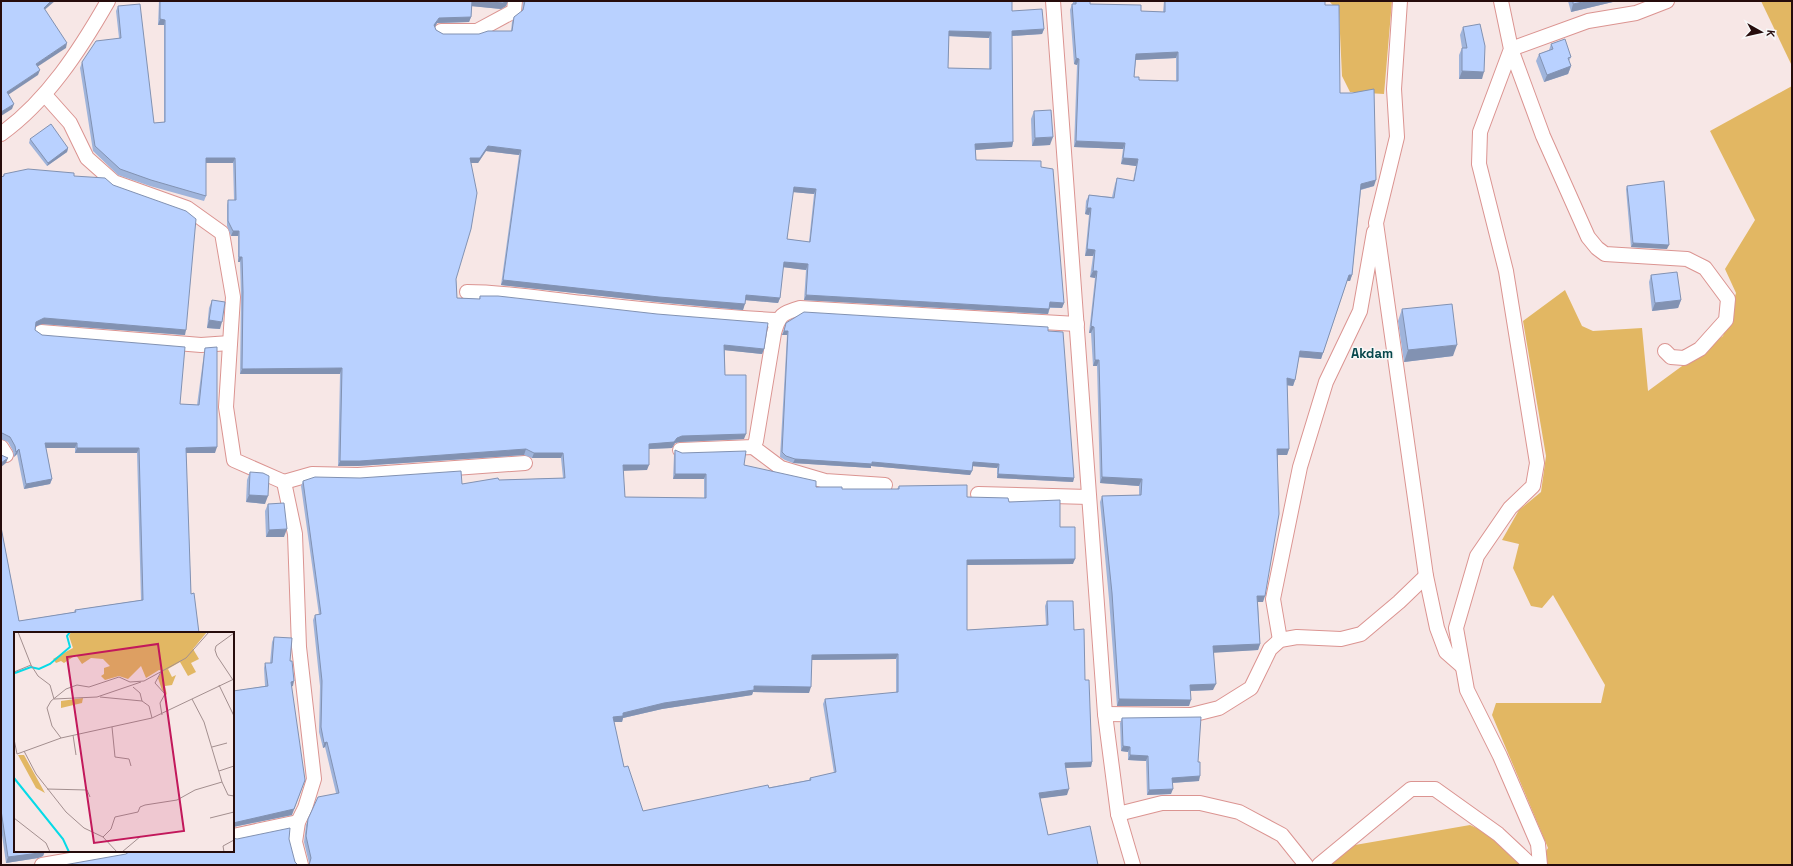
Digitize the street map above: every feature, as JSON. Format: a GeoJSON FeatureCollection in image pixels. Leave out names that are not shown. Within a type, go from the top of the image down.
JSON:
{"type":"FeatureCollection","features":[{"type":"Feature","properties":{"kind":"street"},"geometry":{"type":"LineString","coordinates":[[1,134],[45,95],[77,51],[108,1]]}},
{"type":"Feature","properties":{"kind":"street"},"geometry":{"type":"LineString","coordinates":[[441,31],[477,31],[514,11],[515,1]]}},
{"type":"Feature","properties":{"kind":"street"},"geometry":{"type":"LineString","coordinates":[[1053,1],[1105,714],[1118,814],[1133,865]]}},
{"type":"Feature","properties":{"kind":"street"},"geometry":{"type":"LineString","coordinates":[[1280,640],[1273,599],[1300,467],[1326,382],[1360,311],[1368,254],[1397,137],[1394,89],[1400,1]]}},
{"type":"Feature","properties":{"kind":"street"},"geometry":{"type":"LineString","coordinates":[[1501,1],[1511,50],[1543,136],[1588,237],[1597,248],[1605,254],[1687,258],[1705,268],[1728,299],[1726,320],[1700,349],[1684,358],[1671,357],[1665,351]]}},
{"type":"Feature","properties":{"kind":"street"},"geometry":{"type":"LineString","coordinates":[[1540,865],[1538,844],[1500,756],[1467,690],[1456,628],[1477,556],[1510,508],[1533,486],[1537,463],[1506,271],[1479,164],[1480,132],[1511,50],[1588,21],[1636,13],[1667,1]]}},
{"type":"Feature","properties":{"kind":"street"},"geometry":{"type":"LineString","coordinates":[[45,95],[70,123],[87,158],[114,182],[187,208],[222,233],[232,297],[226,407],[234,460],[284,482],[312,474],[358,475],[525,463]]}},
{"type":"Feature","properties":{"kind":"street"},"geometry":{"type":"LineString","coordinates":[[1376,223],[1426,576],[1437,628],[1446,652],[1462,666]]}},
{"type":"Feature","properties":{"kind":"street"},"geometry":{"type":"LineString","coordinates":[[467,292],[499,292],[583,303],[724,318],[777,320]]}},
{"type":"Feature","properties":{"kind":"street"},"geometry":{"type":"LineString","coordinates":[[753,447],[756,441],[777,320],[786,312],[800,308],[1077,324]]}},
{"type":"Feature","properties":{"kind":"street"},"geometry":{"type":"LineString","coordinates":[[41,332],[201,345],[230,343]]}},
{"type":"Feature","properties":{"kind":"street"},"geometry":{"type":"LineString","coordinates":[[680,450],[753,447],[781,468],[825,481],[885,484]]}},
{"type":"Feature","properties":{"kind":"street"},"geometry":{"type":"LineString","coordinates":[[284,482],[295,534],[299,648],[314,779],[305,808],[298,822],[295,842],[301,865]]}},
{"type":"Feature","properties":{"kind":"street"},"geometry":{"type":"LineString","coordinates":[[978,494],[1089,497]]}},
{"type":"Feature","properties":{"kind":"street"},"geometry":{"type":"LineString","coordinates":[[1105,714],[1191,714],[1219,708],[1251,688],[1270,649],[1280,640],[1297,638],[1341,639],[1361,634],[1399,602],[1426,576]]}},
{"type":"Feature","properties":{"kind":"street"},"geometry":{"type":"LineString","coordinates":[[1319,865],[1411,789],[1435,789],[1498,834],[1531,865]]}},
{"type":"Feature","properties":{"kind":"street"},"geometry":{"type":"LineString","coordinates":[[1118,814],[1162,803],[1200,803],[1239,812],[1282,835],[1306,865]]}},
{"type":"Feature","properties":{"kind":"street"},"geometry":{"type":"LineString","coordinates":[[234,836],[298,822]]}},
{"type":"Feature","properties":{"kind":"street"},"geometry":{"type":"LineString","coordinates":[[42,865],[117,852]]}},
{"type":"Feature","properties":{"kind":"shaded area"},"geometry":{"type":"Polygon","coordinates":[[[1329,1],[1392,1],[1384,94],[1350,92],[1342,76],[1339,12],[1329,1]]]}},
{"type":"Feature","properties":{"kind":"shaded area"},"geometry":{"type":"Polygon","coordinates":[[[1761,1],[1792,1],[1792,66],[1761,1]]]}},
{"type":"Feature","properties":{"kind":"shaded area"},"geometry":{"type":"Polygon","coordinates":[[[1792,86],[1792,865],[1537,865],[1548,848],[1492,715],[1496,703],[1601,703],[1605,685],[1553,595],[1542,608],[1531,606],[1513,568],[1519,544],[1502,540],[1519,510],[1541,492],[1546,456],[1523,321],[1565,290],[1582,326],[1593,331],[1642,328],[1648,391],[1723,336],[1736,293],[1725,269],[1755,220],[1710,131],[1792,86]]]}},
{"type":"Feature","properties":{"kind":"shaded area"},"geometry":{"type":"Polygon","coordinates":[[[1470,825],[1496,837],[1524,865],[1329,865],[1355,845],[1470,825]]]}},
{"type":"Feature","properties":{"kind":"building"},"geometry":{"type":"Polygon","coordinates":[[[1,1],[51,1],[44,8],[67,43],[36,64],[40,70],[7,92],[14,104],[1,112],[1,1]]]}},
{"type":"Feature","properties":{"kind":"building"},"geometry":{"type":"Polygon","coordinates":[[[160,1],[472,1],[471,17],[439,18],[434,25],[436,30],[443,34],[479,34],[488,31],[512,31],[514,17],[523,10],[525,1],[1012,1],[1012,11],[1042,9],[1044,29],[1012,31],[1013,142],[975,144],[976,160],[1041,161],[1041,167],[1053,169],[1064,303],[1050,302],[1049,309],[806,295],[808,264],[784,262],[780,298],[746,295],[745,304],[659,297],[503,280],[521,150],[488,146],[480,158],[470,158],[477,193],[471,229],[456,279],[457,298],[480,299],[480,296],[498,296],[657,314],[768,323],[764,349],[724,345],[725,375],[746,375],[746,434],[682,436],[677,438],[674,442],[649,444],[649,465],[623,465],[625,497],[706,498],[706,474],[675,474],[675,450],[682,453],[746,451],[744,465],[816,481],[816,487],[842,487],[842,489],[899,489],[899,486],[967,485],[967,497],[1008,498],[1009,502],[1060,500],[1060,527],[1075,527],[1075,559],[967,560],[967,630],[1048,625],[1047,601],[1073,601],[1074,630],[1084,629],[1085,680],[1089,680],[1092,762],[1065,763],[1069,789],[1039,793],[1048,835],[1090,826],[1098,865],[309,865],[311,858],[306,836],[308,819],[318,797],[339,793],[327,742],[324,743],[321,727],[322,681],[315,615],[321,614],[303,481],[315,477],[360,478],[461,471],[462,484],[498,478],[499,480],[565,478],[563,453],[534,453],[526,449],[360,461],[340,461],[342,368],[242,369],[242,257],[239,257],[239,231],[233,231],[228,221],[228,200],[236,200],[235,158],[206,158],[206,196],[151,180],[120,169],[95,146],[82,62],[96,41],[121,38],[118,6],[140,4],[154,123],[165,122],[165,20],[160,19],[160,1]],[[949,31],[948,68],[991,69],[991,32],[949,31]],[[794,187],[787,239],[810,242],[816,189],[794,187]],[[898,654],[812,655],[811,687],[754,686],[754,690],[664,703],[623,713],[623,716],[613,717],[624,767],[628,766],[643,811],[768,785],[769,788],[811,780],[810,778],[836,772],[825,699],[898,692],[898,654]]]}},
{"type":"Feature","properties":{"kind":"building"},"geometry":{"type":"Polygon","coordinates":[[[477,1],[507,1],[503,3],[477,1]]]}},
{"type":"Feature","properties":{"kind":"building"},"geometry":{"type":"Polygon","coordinates":[[[1076,1],[1090,1],[1090,4],[1141,5],[1141,11],[1165,12],[1165,1],[1325,1],[1325,5],[1339,5],[1340,93],[1352,93],[1374,89],[1376,180],[1361,184],[1352,275],[1349,275],[1323,353],[1300,351],[1295,380],[1287,378],[1289,449],[1277,449],[1279,514],[1265,596],[1257,596],[1260,644],[1213,646],[1216,684],[1190,685],[1191,700],[1119,699],[1112,593],[1102,496],[1141,495],[1142,479],[1102,477],[1099,360],[1095,360],[1094,327],[1091,326],[1097,271],[1093,271],[1095,250],[1087,249],[1091,208],[1087,208],[1089,195],[1114,198],[1117,178],[1134,181],[1138,159],[1123,158],[1125,143],[1076,141],[1079,59],[1076,58],[1072,4],[1076,4],[1076,1]],[[1178,52],[1136,54],[1134,77],[1139,77],[1139,80],[1178,81],[1178,52]]]}},
{"type":"Feature","properties":{"kind":"building"},"geometry":{"type":"Polygon","coordinates":[[[1573,1],[1588,1],[1573,4],[1573,1]]]}},
{"type":"Feature","properties":{"kind":"building"},"geometry":{"type":"Polygon","coordinates":[[[1480,24],[1485,46],[1484,72],[1462,71],[1462,48],[1467,48],[1463,27],[1480,24]]]}},
{"type":"Feature","properties":{"kind":"building"},"geometry":{"type":"Polygon","coordinates":[[[1565,39],[1571,57],[1568,58],[1571,66],[1547,75],[1539,54],[1553,49],[1551,44],[1565,39]]]}},
{"type":"Feature","properties":{"kind":"building"},"geometry":{"type":"Polygon","coordinates":[[[1051,110],[1053,137],[1035,138],[1034,111],[1051,110]]]}},
{"type":"Feature","properties":{"kind":"building"},"geometry":{"type":"Polygon","coordinates":[[[51,124],[68,148],[48,163],[30,139],[51,124]]]}},
{"type":"Feature","properties":{"kind":"building"},"geometry":{"type":"Polygon","coordinates":[[[28,169],[74,173],[74,176],[105,178],[113,185],[186,211],[196,219],[186,330],[44,318],[36,322],[35,330],[42,335],[185,347],[180,404],[199,405],[205,348],[217,347],[217,447],[186,448],[191,594],[194,593],[199,632],[14,632],[14,852],[42,852],[8,857],[1,810],[1,527],[19,621],[76,612],[75,610],[143,600],[139,448],[77,448],[77,443],[45,443],[52,479],[26,484],[19,449],[16,452],[15,446],[10,437],[2,433],[1,434],[1,177],[4,176],[4,174],[28,169]]]}},
{"type":"Feature","properties":{"kind":"building"},"geometry":{"type":"Polygon","coordinates":[[[1664,181],[1669,245],[1633,243],[1627,186],[1664,181]]]}},
{"type":"Feature","properties":{"kind":"building"},"geometry":{"type":"Polygon","coordinates":[[[1677,272],[1681,300],[1655,303],[1651,275],[1677,272]]]}},
{"type":"Feature","properties":{"kind":"building"},"geometry":{"type":"Polygon","coordinates":[[[212,300],[225,302],[222,322],[209,320],[212,300]]]}},
{"type":"Feature","properties":{"kind":"building"},"geometry":{"type":"Polygon","coordinates":[[[1452,304],[1457,345],[1408,350],[1402,309],[1452,304]]]}},
{"type":"Feature","properties":{"kind":"building"},"geometry":{"type":"Polygon","coordinates":[[[804,312],[1048,327],[1048,331],[1063,332],[1074,478],[998,474],[999,464],[973,462],[972,471],[872,462],[872,464],[795,459],[786,456],[782,452],[788,331],[784,331],[786,323],[804,312]]]}},
{"type":"Feature","properties":{"kind":"building"},"geometry":{"type":"Polygon","coordinates":[[[1,455],[8,458],[1,463],[1,455]]]}},
{"type":"Feature","properties":{"kind":"building"},"geometry":{"type":"Polygon","coordinates":[[[250,472],[263,473],[269,476],[268,496],[249,495],[250,472]]]}},
{"type":"Feature","properties":{"kind":"building"},"geometry":{"type":"Polygon","coordinates":[[[284,503],[287,529],[269,530],[268,504],[284,503]]]}},
{"type":"Feature","properties":{"kind":"building"},"geometry":{"type":"Polygon","coordinates":[[[274,637],[292,638],[290,661],[292,661],[294,681],[291,682],[305,780],[294,809],[234,823],[234,691],[268,686],[265,663],[272,663],[274,637]]]}},
{"type":"Feature","properties":{"kind":"building"},"geometry":{"type":"Polygon","coordinates":[[[1201,717],[1198,762],[1200,762],[1200,776],[1172,778],[1173,789],[1149,790],[1148,756],[1130,755],[1130,747],[1123,746],[1122,718],[1201,717]]]}},
{"type":"Feature","properties":{"kind":"building"},"geometry":{"type":"Polygon","coordinates":[[[290,828],[289,839],[295,862],[298,865],[64,865],[126,854],[129,852],[234,852],[234,838],[237,839],[290,828]]]}},
{"type":"Feature","properties":{"kind":"district","name":"Akdam"},"geometry":{"type":"Point","coordinates":[1372,353]}}]}
